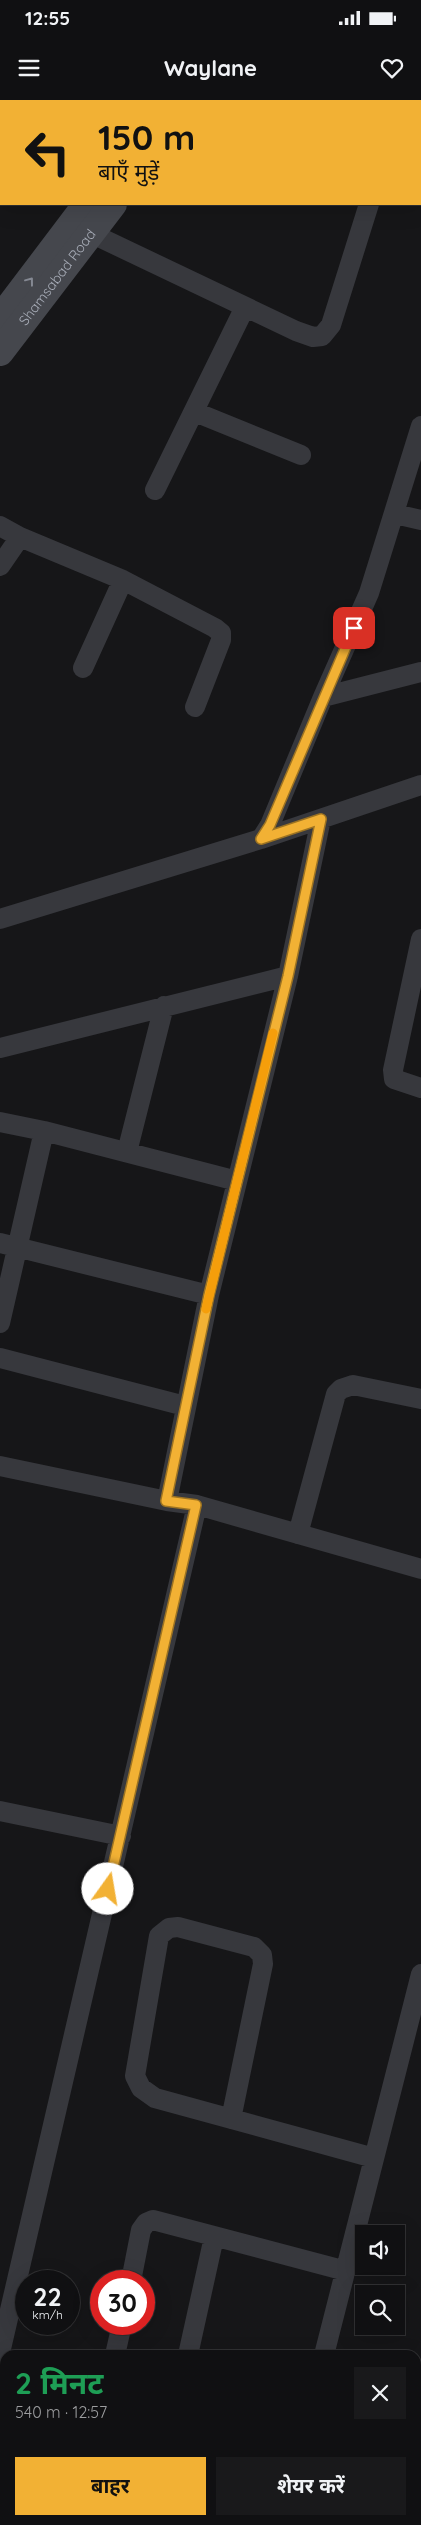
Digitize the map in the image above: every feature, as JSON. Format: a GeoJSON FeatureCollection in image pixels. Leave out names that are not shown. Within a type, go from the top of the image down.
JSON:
{"type":"FeatureCollection","features":[{"type":"Feature","properties":{"kind":"main road","name":"Shamsabad Road"},"geometry":{"type":"LineString","coordinates":[[0,319],[84,221],[111,205]]}},
{"type":"Feature","properties":{"kind":"main road","name":"Shamsabad Road"},"geometry":{"type":"LineString","coordinates":[[0,352],[84,221]]}},
{"type":"Feature","properties":{"kind":"street"},"geometry":{"type":"LineString","coordinates":[[84,221],[245,307],[313,337],[322,336],[331,325],[369,205]]}},
{"type":"Feature","properties":{"kind":"street"},"geometry":{"type":"LineString","coordinates":[[156,490],[245,307]]}},
{"type":"Feature","properties":{"kind":"street"},"geometry":{"type":"LineString","coordinates":[[195,412],[301,455]]}},
{"type":"Feature","properties":{"kind":"street"},"geometry":{"type":"LineString","coordinates":[[261,839],[270,825],[369,593],[421,426]]}},
{"type":"Feature","properties":{"kind":"street"},"geometry":{"type":"LineString","coordinates":[[394,514],[421,520]]}},
{"type":"Feature","properties":{"kind":"street"},"geometry":{"type":"LineString","coordinates":[[0,526],[20,537],[123,580],[215,628],[221,633],[221,640],[195,706]]}},
{"type":"Feature","properties":{"kind":"street"},"geometry":{"type":"LineString","coordinates":[[0,566],[20,537]]}},
{"type":"Feature","properties":{"kind":"street"},"geometry":{"type":"LineString","coordinates":[[83,668],[123,580]]}},
{"type":"Feature","properties":{"kind":"street"},"geometry":{"type":"LineString","coordinates":[[323,697],[421,672]]}},
{"type":"Feature","properties":{"kind":"street"},"geometry":{"type":"LineString","coordinates":[[0,919],[261,839],[421,785]]}},
{"type":"Feature","properties":{"kind":"street"},"geometry":{"type":"LineString","coordinates":[[166,1501],[209,1295],[288,976],[321,819]]}},
{"type":"Feature","properties":{"kind":"street"},"geometry":{"type":"LineString","coordinates":[[421,939],[417,971],[393,1070],[394,1079],[421,1088]]}},
{"type":"Feature","properties":{"kind":"street"},"geometry":{"type":"LineString","coordinates":[[0,1048],[288,976]]}},
{"type":"Feature","properties":{"kind":"street"},"geometry":{"type":"LineString","coordinates":[[127,1152],[164,1006]]}},
{"type":"Feature","properties":{"kind":"street"},"geometry":{"type":"LineString","coordinates":[[0,1122],[44,1131],[237,1181]]}},
{"type":"Feature","properties":{"kind":"street"},"geometry":{"type":"LineString","coordinates":[[0,1323],[9,1245],[44,1131]]}},
{"type":"Feature","properties":{"kind":"street"},"geometry":{"type":"LineString","coordinates":[[9,1245],[209,1295]]}},
{"type":"Feature","properties":{"kind":"street"},"geometry":{"type":"LineString","coordinates":[[0,1358],[185,1406]]}},
{"type":"Feature","properties":{"kind":"street"},"geometry":{"type":"LineString","coordinates":[[298,1534],[336,1394],[341,1389],[353,1385],[421,1399]]}},
{"type":"Feature","properties":{"kind":"street"},"geometry":{"type":"LineString","coordinates":[[0,1466],[166,1501],[196,1505],[421,1569]]}},
{"type":"Feature","properties":{"kind":"street"},"geometry":{"type":"LineString","coordinates":[[0,2350],[4,2320],[121,1836],[196,1505]]}},
{"type":"Feature","properties":{"kind":"street"},"geometry":{"type":"LineString","coordinates":[[0,1811],[121,1836]]}},
{"type":"Feature","properties":{"kind":"street"},"geometry":{"type":"LineString","coordinates":[[231,2118],[263,1964],[262,1955],[254,1947],[178,1927],[169,1928],[159,1936],[135,2076],[141,2088],[155,2098],[374,2158]]}},
{"type":"Feature","properties":{"kind":"street"},"geometry":{"type":"LineString","coordinates":[[325,2350],[421,1974]]}},
{"type":"Feature","properties":{"kind":"street"},"geometry":{"type":"LineString","coordinates":[[133,2270],[141,2230],[146,2224],[158,2220],[214,2237],[346,2271]]}},
{"type":"Feature","properties":{"kind":"street"},"geometry":{"type":"LineString","coordinates":[[189,2350],[214,2237]]}},
{"type":"Feature","properties":{"kind":"street"},"geometry":{"type":"LineString","coordinates":[[116,2350],[120,2335]]}},
{"type":"Feature","properties":{"kind":"slow traffic"},"geometry":{"type":"LineString","coordinates":[[206,1309],[273,1033]]}},
{"type":"Feature","properties":{"kind":"route"},"geometry":{"type":"LineString","coordinates":[[108,1889],[196,1505],[166,1501],[209,1295],[288,976],[321,819],[261,839],[270,825],[354,628]]}}]}
